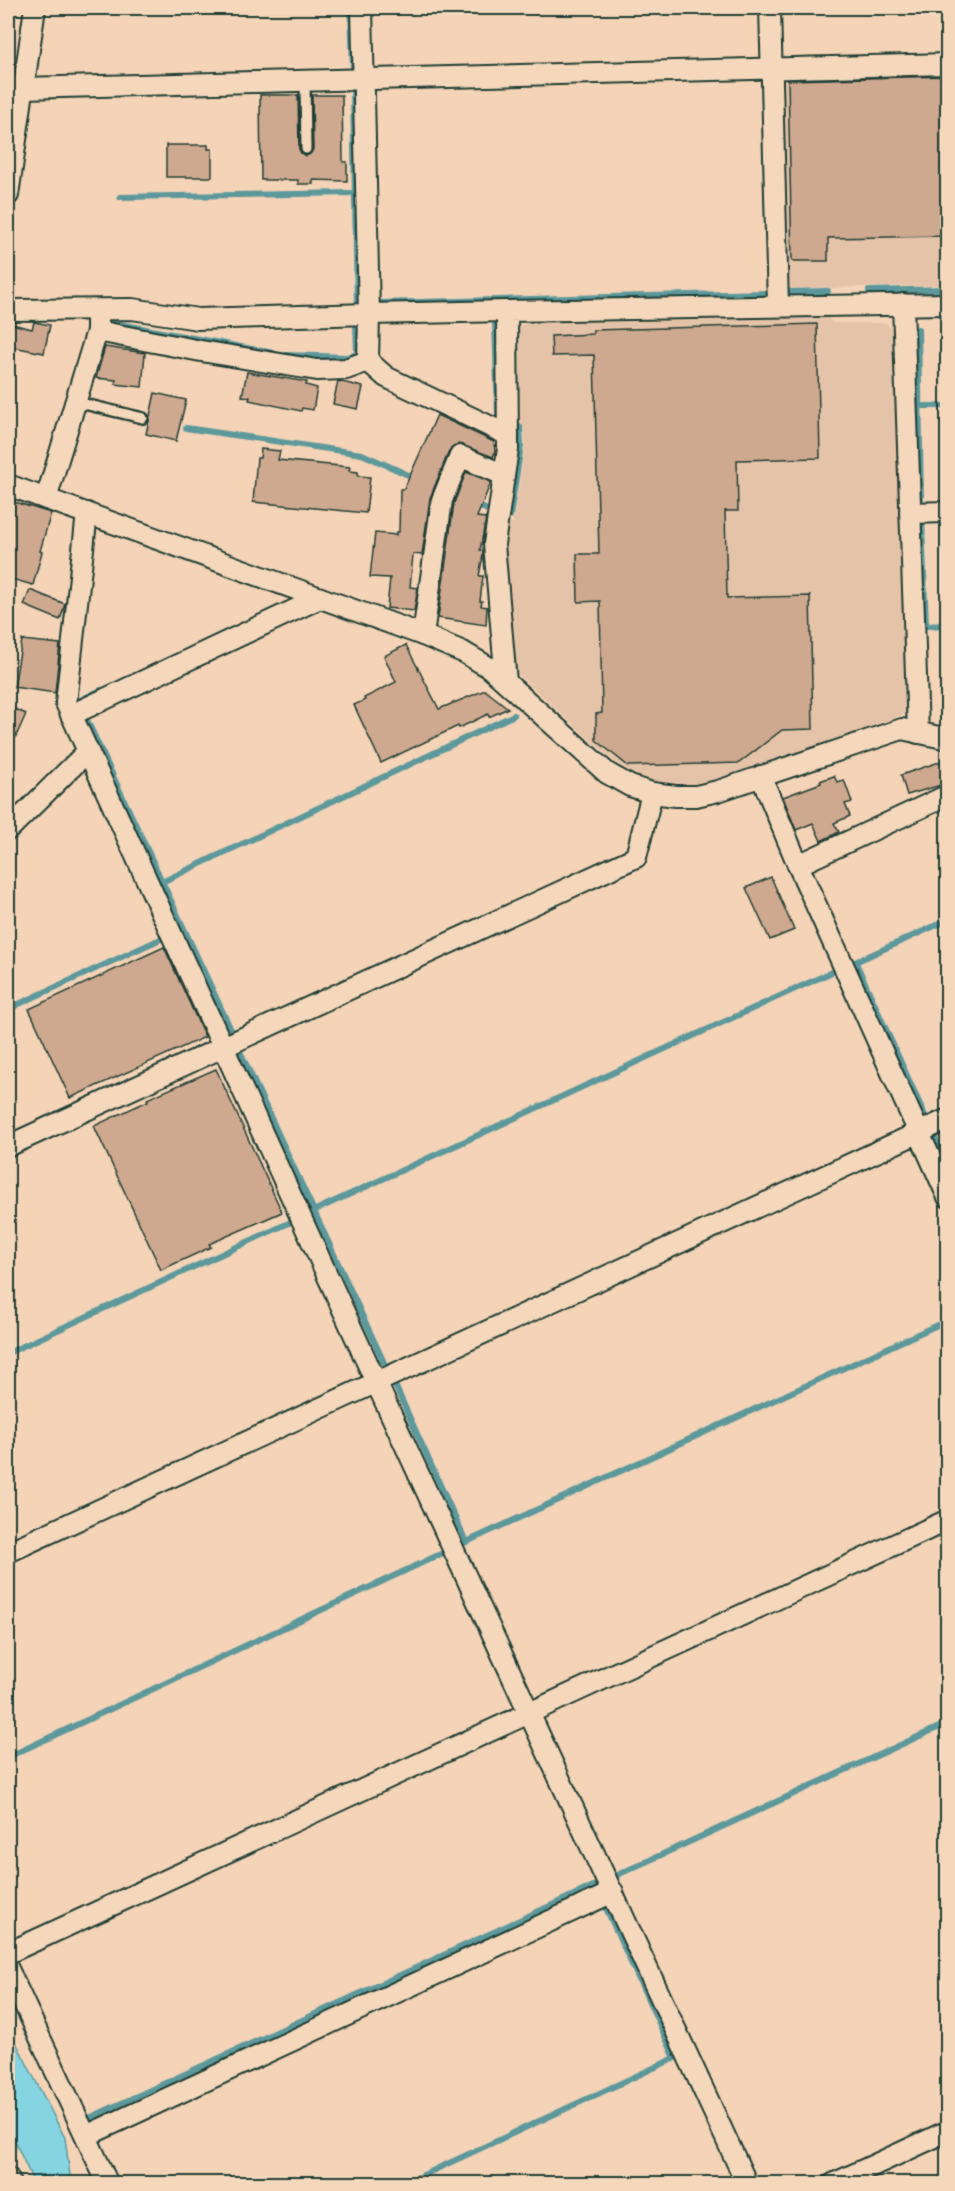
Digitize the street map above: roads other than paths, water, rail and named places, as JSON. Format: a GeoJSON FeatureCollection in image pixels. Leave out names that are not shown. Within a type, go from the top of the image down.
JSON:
{"type":"FeatureCollection","features":[{"type":"Feature","properties":{"kind":"street"},"geometry":{"type":"LineString","coordinates":[[8,195],[36,8]]}},
{"type":"Feature","properties":{"kind":"street"},"geometry":{"type":"LineString","coordinates":[[362,8],[368,361],[386,377],[508,435]]}},
{"type":"Feature","properties":{"kind":"street"},"geometry":{"type":"LineString","coordinates":[[770,8],[778,306]]}},
{"type":"Feature","properties":{"kind":"street"},"geometry":{"type":"LineString","coordinates":[[23,88],[948,64]]}},
{"type":"Feature","properties":{"kind":"street"},"geometry":{"type":"LineString","coordinates":[[903,304],[918,733]]}},
{"type":"Feature","properties":{"kind":"street"},"geometry":{"type":"LineString","coordinates":[[8,310],[132,309],[198,319],[507,311],[948,304]]}},
{"type":"Feature","properties":{"kind":"street"},"geometry":{"type":"LineString","coordinates":[[46,499],[98,331],[97,309]]}},
{"type":"Feature","properties":{"kind":"street"},"geometry":{"type":"LineString","coordinates":[[506,682],[494,544],[508,435],[507,311]]}},
{"type":"Feature","properties":{"kind":"street"},"geometry":{"type":"LineString","coordinates":[[98,331],[317,370],[346,369],[368,361]]}},
{"type":"Feature","properties":{"kind":"street"},"geometry":{"type":"LineString","coordinates":[[423,635],[442,500],[460,456],[504,475]]}},
{"type":"Feature","properties":{"kind":"street"},"geometry":{"type":"LineString","coordinates":[[8,485],[423,635],[470,656],[490,668],[607,773],[630,786],[652,793],[696,796],[902,729],[948,740]]}},
{"type":"Feature","properties":{"kind":"street"},"geometry":{"type":"LineString","coordinates":[[910,513],[948,512]]}},
{"type":"Feature","properties":{"kind":"street"},"geometry":{"type":"LineString","coordinates":[[87,513],[66,703],[376,1382],[747,2184]]}},
{"type":"Feature","properties":{"kind":"street"},"geometry":{"type":"LineString","coordinates":[[71,715],[320,598]]}},
{"type":"Feature","properties":{"kind":"street"},"geometry":{"type":"LineString","coordinates":[[8,830],[87,752]]}},
{"type":"Feature","properties":{"kind":"street"},"geometry":{"type":"LineString","coordinates":[[761,776],[798,865],[948,1197]]}},
{"type":"Feature","properties":{"kind":"street"},"geometry":{"type":"LineString","coordinates":[[8,1146],[636,857],[652,793]]}},
{"type":"Feature","properties":{"kind":"street"},"geometry":{"type":"LineString","coordinates":[[798,865],[948,795]]}},
{"type":"Feature","properties":{"kind":"street"},"geometry":{"type":"LineString","coordinates":[[8,1552],[948,1119]]}},
{"type":"Feature","properties":{"kind":"street"},"geometry":{"type":"LineString","coordinates":[[8,1953],[948,1520]]}},
{"type":"Feature","properties":{"kind":"street"},"geometry":{"type":"LineString","coordinates":[[87,2136],[613,1892]]}},
{"type":"Feature","properties":{"kind":"street"},"geometry":{"type":"LineString","coordinates":[[8,1968],[108,2184]]}},
{"type":"Feature","properties":{"kind":"street"},"geometry":{"type":"LineString","coordinates":[[833,2184],[948,2131]]}},
{"type":"Feature","properties":{"kind":"street"},"geometry":{"type":"LineString","coordinates":[[8,2178],[10,2184]]}},
{"type":"Feature","properties":{"kind":"lane"},"geometry":{"type":"LineString","coordinates":[[305,81],[306,149]]}},
{"type":"Feature","properties":{"kind":"lane"},"geometry":{"type":"LineString","coordinates":[[76,402],[143,418]]}},
{"type":"Feature","properties":{"kind":"water"},"geometry":{"type":"Polygon","coordinates":[[[8,2027],[65,2138],[71,2183],[34,2183],[8,2126],[8,2027]]]}},
{"type":"Feature","properties":{"kind":"waterway"},"geometry":{"type":"LineString","coordinates":[[351,8],[353,70]]}},
{"type":"Feature","properties":{"kind":"waterway"},"geometry":{"type":"LineString","coordinates":[[353,90],[357,304],[363,304]]}},
{"type":"Feature","properties":{"kind":"waterway"},"geometry":{"type":"LineString","coordinates":[[120,197],[355,193]]}},
{"type":"Feature","properties":{"kind":"waterway"},"geometry":{"type":"LineString","coordinates":[[869,291],[948,289]]}},
{"type":"Feature","properties":{"kind":"waterway"},"geometry":{"type":"LineString","coordinates":[[788,292],[828,291]]}},
{"type":"Feature","properties":{"kind":"waterway"},"geometry":{"type":"LineString","coordinates":[[378,303],[768,293]]}},
{"type":"Feature","properties":{"kind":"waterway"},"geometry":{"type":"LineString","coordinates":[[495,321],[498,417],[500,418]]}},
{"type":"Feature","properties":{"kind":"waterway"},"geometry":{"type":"LineString","coordinates":[[286,355],[347,357],[357,354],[356,322]]}},
{"type":"Feature","properties":{"kind":"waterway"},"geometry":{"type":"LineString","coordinates":[[114,323],[273,353]]}},
{"type":"Feature","properties":{"kind":"waterway"},"geometry":{"type":"LineString","coordinates":[[918,329],[921,502]]}},
{"type":"Feature","properties":{"kind":"waterway"},"geometry":{"type":"LineString","coordinates":[[919,406],[948,406]]}},
{"type":"Feature","properties":{"kind":"waterway"},"geometry":{"type":"LineString","coordinates":[[510,516],[521,446],[520,427]]}},
{"type":"Feature","properties":{"kind":"waterway"},"geometry":{"type":"LineString","coordinates":[[186,428],[362,454],[415,478]]}},
{"type":"Feature","properties":{"kind":"waterway"},"geometry":{"type":"LineString","coordinates":[[474,504],[492,512]]}},
{"type":"Feature","properties":{"kind":"waterway"},"geometry":{"type":"LineString","coordinates":[[922,521],[926,626],[948,625]]}},
{"type":"Feature","properties":{"kind":"waterway"},"geometry":{"type":"LineString","coordinates":[[78,701],[101,690]]}},
{"type":"Feature","properties":{"kind":"waterway"},"geometry":{"type":"LineString","coordinates":[[162,882],[514,715]]}},
{"type":"Feature","properties":{"kind":"waterway"},"geometry":{"type":"LineString","coordinates":[[86,718],[233,1034]]}},
{"type":"Feature","properties":{"kind":"waterway"},"geometry":{"type":"LineString","coordinates":[[853,963],[948,920]]}},
{"type":"Feature","properties":{"kind":"waterway"},"geometry":{"type":"LineString","coordinates":[[8,1009],[165,937]]}},
{"type":"Feature","properties":{"kind":"waterway"},"geometry":{"type":"LineString","coordinates":[[856,963],[927,1120]]}},
{"type":"Feature","properties":{"kind":"waterway"},"geometry":{"type":"LineString","coordinates":[[309,1213],[832,972]]}},
{"type":"Feature","properties":{"kind":"waterway"},"geometry":{"type":"LineString","coordinates":[[239,1049],[387,1369]]}},
{"type":"Feature","properties":{"kind":"waterway"},"geometry":{"type":"LineString","coordinates":[[933,1134],[948,1165]]}},
{"type":"Feature","properties":{"kind":"waterway"},"geometry":{"type":"LineString","coordinates":[[8,1353],[293,1221]]}},
{"type":"Feature","properties":{"kind":"waterway"},"geometry":{"type":"LineString","coordinates":[[460,1545],[948,1320]]}},
{"type":"Feature","properties":{"kind":"waterway"},"geometry":{"type":"LineString","coordinates":[[394,1383],[466,1542]]}},
{"type":"Feature","properties":{"kind":"waterway"},"geometry":{"type":"LineString","coordinates":[[8,1757],[445,1552]]}},
{"type":"Feature","properties":{"kind":"waterway"},"geometry":{"type":"LineString","coordinates":[[615,1876],[948,1723]]}},
{"type":"Feature","properties":{"kind":"waterway"},"geometry":{"type":"LineString","coordinates":[[85,2120],[600,1883]]}},
{"type":"Feature","properties":{"kind":"waterway"},"geometry":{"type":"LineString","coordinates":[[404,2184],[675,2058],[605,1906]]}}]}
